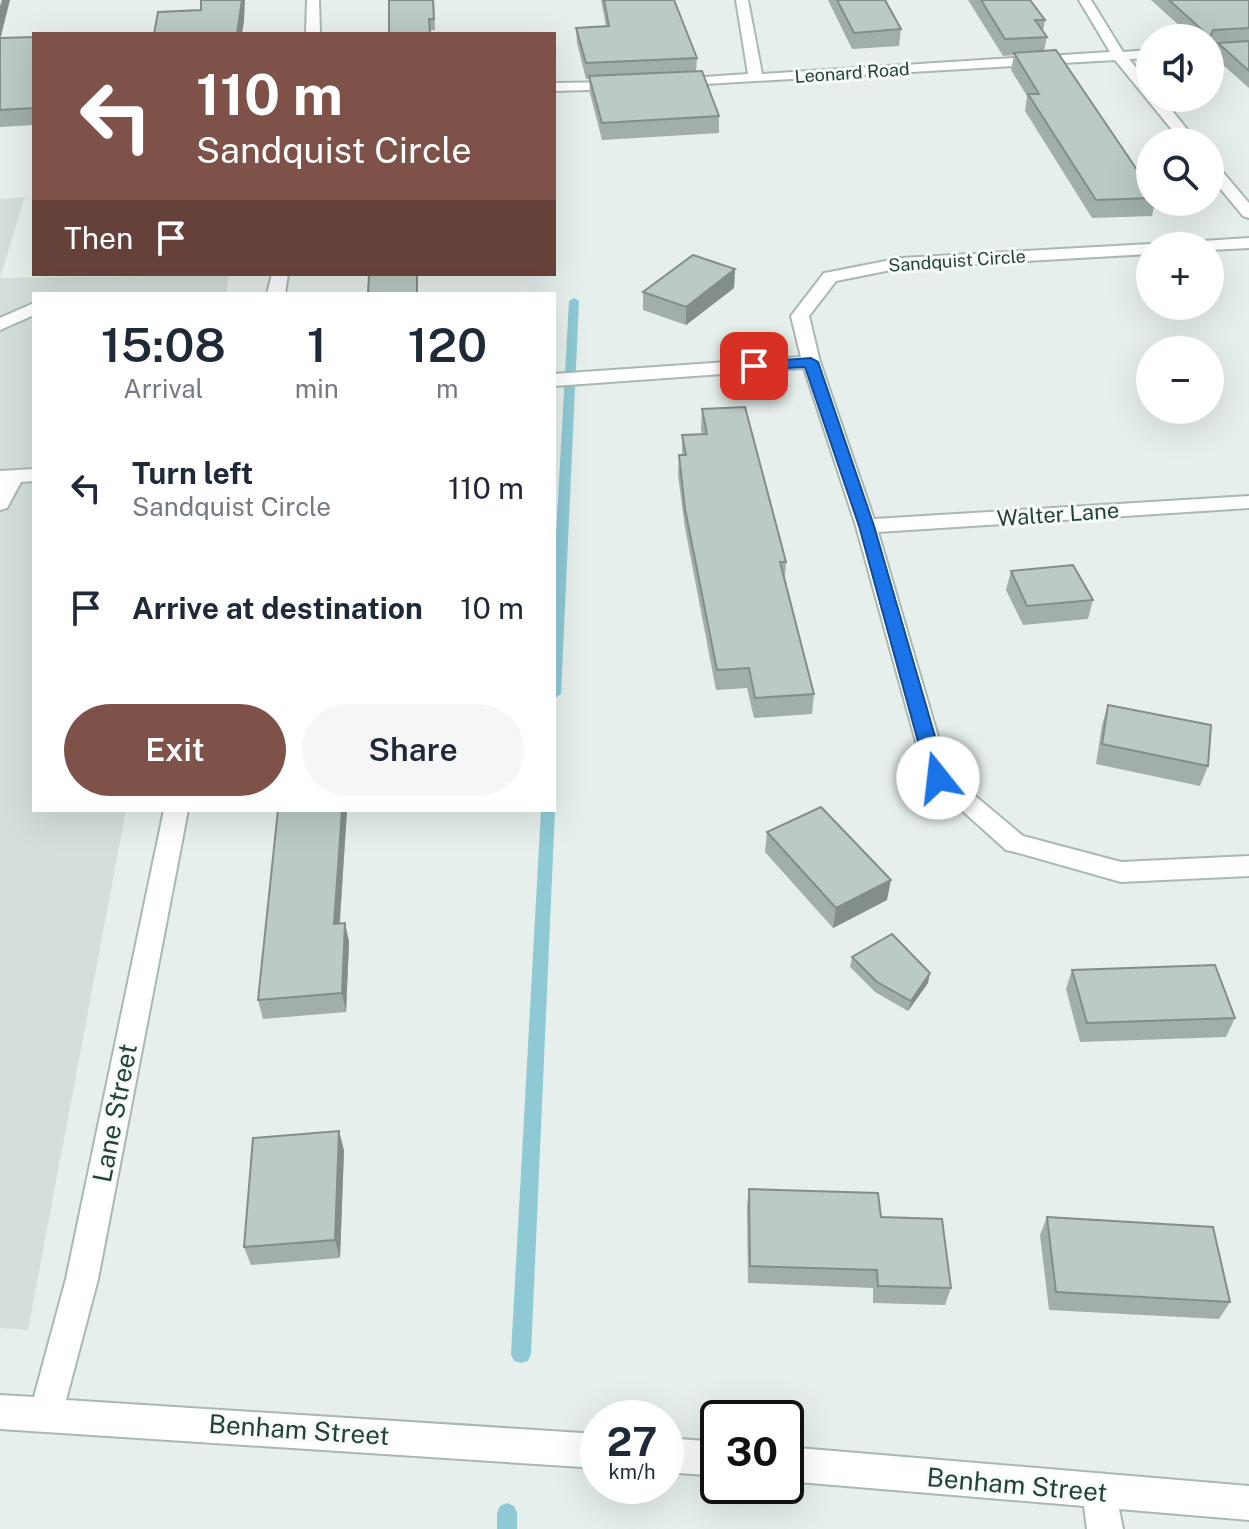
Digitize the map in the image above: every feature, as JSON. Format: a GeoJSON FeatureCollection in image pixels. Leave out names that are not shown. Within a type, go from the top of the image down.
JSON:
{"type":"FeatureCollection","features":[{"type":"Feature","properties":{"kind":"street"},"geometry":{"type":"LineString","coordinates":[[313,0],[313,32]]}},
{"type":"Feature","properties":{"kind":"street"},"geometry":{"type":"LineString","coordinates":[[742,0],[756,79]]}},
{"type":"Feature","properties":{"kind":"street"},"geometry":{"type":"LineString","coordinates":[[1085,0],[1119,56],[1136,77]]}},
{"type":"Feature","properties":{"kind":"street"},"geometry":{"type":"LineString","coordinates":[[1224,49],[1249,47]]}},
{"type":"Feature","properties":{"kind":"street","name":"Leonard Road"},"geometry":{"type":"LineString","coordinates":[[663,83],[1136,55]]}},
{"type":"Feature","properties":{"kind":"street"},"geometry":{"type":"LineString","coordinates":[[556,87],[632,84]]}},
{"type":"Feature","properties":{"kind":"street"},"geometry":{"type":"LineString","coordinates":[[1165,112],[1178,128]]}},
{"type":"Feature","properties":{"kind":"street"},"geometry":{"type":"LineString","coordinates":[[1224,183],[1249,213]]}},
{"type":"Feature","properties":{"kind":"street"},"geometry":{"type":"LineString","coordinates":[[1224,245],[1249,243]]}},
{"type":"Feature","properties":{"kind":"street","name":"Sandquist Circle"},"geometry":{"type":"LineString","coordinates":[[811,362],[800,316],[830,277],[901,263],[1136,250]]}},
{"type":"Feature","properties":{"kind":"street"},"geometry":{"type":"LineString","coordinates":[[0,325],[32,309]]}},
{"type":"Feature","properties":{"kind":"street"},"geometry":{"type":"LineString","coordinates":[[556,380],[811,362],[866,526],[938,778],[1015,843],[1121,872],[1249,866]]}},
{"type":"Feature","properties":{"kind":"street"},"geometry":{"type":"LineString","coordinates":[[0,504],[16,476]]}},
{"type":"Feature","properties":{"kind":"street","name":"Walter Lane"},"geometry":{"type":"LineString","coordinates":[[866,526],[1249,502]]}},
{"type":"Feature","properties":{"kind":"street","name":"Lane Street"},"geometry":{"type":"LineString","coordinates":[[46,1414],[82,1279],[176,812]]}},
{"type":"Feature","properties":{"kind":"street","name":"Benham Street"},"geometry":{"type":"LineString","coordinates":[[0,1412],[580,1450]]}},
{"type":"Feature","properties":{"kind":"street","name":"Benham Street"},"geometry":{"type":"LineString","coordinates":[[804,1466],[1249,1503]]}},
{"type":"Feature","properties":{"kind":"street"},"geometry":{"type":"LineString","coordinates":[[1099,1492],[1105,1529]]}},
{"type":"Feature","properties":{"kind":"shaded area"},"geometry":{"type":"Polygon","coordinates":[[[25,197],[0,278],[0,199],[25,197]]]}},
{"type":"Feature","properties":{"kind":"shaded area"},"geometry":{"type":"Polygon","coordinates":[[[229,276],[226,292],[32,292],[32,812],[126,812],[28,1330],[0,1328],[0,278],[229,276]]]}},
{"type":"Feature","properties":{"kind":"building"},"geometry":{"type":"Polygon","coordinates":[[[201,0],[242,0],[237,32],[154,32],[158,12],[201,10],[201,0]]]}},
{"type":"Feature","properties":{"kind":"building"},"geometry":{"type":"Polygon","coordinates":[[[389,0],[433,0],[434,19],[429,19],[430,32],[389,32],[389,0]]]}},
{"type":"Feature","properties":{"kind":"building"},"geometry":{"type":"Polygon","coordinates":[[[604,0],[674,0],[697,58],[586,63],[576,28],[609,26],[604,0]]]}},
{"type":"Feature","properties":{"kind":"building"},"geometry":{"type":"Polygon","coordinates":[[[837,0],[885,0],[901,29],[854,33],[837,0]]]}},
{"type":"Feature","properties":{"kind":"building"},"geometry":{"type":"Polygon","coordinates":[[[981,0],[1030,0],[1045,20],[1035,20],[1047,37],[1005,39],[981,0]]]}},
{"type":"Feature","properties":{"kind":"building"},"geometry":{"type":"Polygon","coordinates":[[[1169,0],[1249,0],[1249,28],[1224,29],[1224,24],[1196,24],[1169,0]]]}},
{"type":"Feature","properties":{"kind":"building"},"geometry":{"type":"Polygon","coordinates":[[[32,37],[32,108],[0,110],[0,38],[32,37]]]}},
{"type":"Feature","properties":{"kind":"building"},"geometry":{"type":"Polygon","coordinates":[[[1249,41],[1249,71],[1224,48],[1224,43],[1249,41]]]}},
{"type":"Feature","properties":{"kind":"building"},"geometry":{"type":"Polygon","coordinates":[[[1056,50],[1136,168],[1136,199],[1096,200],[1028,94],[1039,94],[1014,53],[1056,50]]]}},
{"type":"Feature","properties":{"kind":"building"},"geometry":{"type":"Polygon","coordinates":[[[702,71],[719,116],[602,123],[589,76],[702,71]]]}},
{"type":"Feature","properties":{"kind":"building"},"geometry":{"type":"Polygon","coordinates":[[[693,255],[735,269],[686,307],[643,292],[693,255]]]}},
{"type":"Feature","properties":{"kind":"building"},"geometry":{"type":"Polygon","coordinates":[[[369,276],[417,276],[417,292],[368,292],[369,276]]]}},
{"type":"Feature","properties":{"kind":"building"},"geometry":{"type":"Polygon","coordinates":[[[745,407],[786,562],[780,562],[814,694],[755,698],[749,668],[717,670],[685,509],[679,455],[686,455],[682,435],[707,434],[702,409],[745,407]]]}},
{"type":"Feature","properties":{"kind":"building"},"geometry":{"type":"Polygon","coordinates":[[[1073,565],[1093,600],[1027,606],[1011,571],[1073,565]]]}},
{"type":"Feature","properties":{"kind":"building"},"geometry":{"type":"Polygon","coordinates":[[[1108,705],[1211,725],[1208,766],[1102,744],[1108,705]]]}},
{"type":"Feature","properties":{"kind":"building"},"geometry":{"type":"Polygon","coordinates":[[[821,807],[891,880],[836,908],[767,832],[821,807]]]}},
{"type":"Feature","properties":{"kind":"building"},"geometry":{"type":"Polygon","coordinates":[[[278,812],[342,812],[334,924],[345,923],[342,993],[258,1000],[278,812]]]}},
{"type":"Feature","properties":{"kind":"building"},"geometry":{"type":"Polygon","coordinates":[[[892,934],[930,973],[911,1001],[877,982],[852,957],[892,934]]]}},
{"type":"Feature","properties":{"kind":"building"},"geometry":{"type":"Polygon","coordinates":[[[1215,965],[1235,1018],[1087,1023],[1072,970],[1215,965]]]}},
{"type":"Feature","properties":{"kind":"building"},"geometry":{"type":"Polygon","coordinates":[[[339,1131],[335,1240],[244,1247],[253,1138],[339,1131]]]}},
{"type":"Feature","properties":{"kind":"building"},"geometry":{"type":"Polygon","coordinates":[[[749,1189],[878,1193],[881,1217],[942,1219],[951,1288],[878,1286],[877,1270],[750,1266],[749,1189]]]}},
{"type":"Feature","properties":{"kind":"building"},"geometry":{"type":"Polygon","coordinates":[[[1047,1217],[1213,1227],[1230,1302],[1056,1292],[1047,1217]]]}},
{"type":"Feature","properties":{"kind":"waterway"},"geometry":{"type":"LineString","coordinates":[[556,655],[574,301]]}},
{"type":"Feature","properties":{"kind":"waterway"},"geometry":{"type":"LineString","coordinates":[[521,1354],[548,812]]}},
{"type":"Feature","properties":{"kind":"waterway"},"geometry":{"type":"LineString","coordinates":[[507,1513],[507,1529]]}},
{"type":"Feature","properties":{"kind":"route"},"geometry":{"type":"LineString","coordinates":[[754,366],[811,362],[866,526],[938,778]]}}]}
